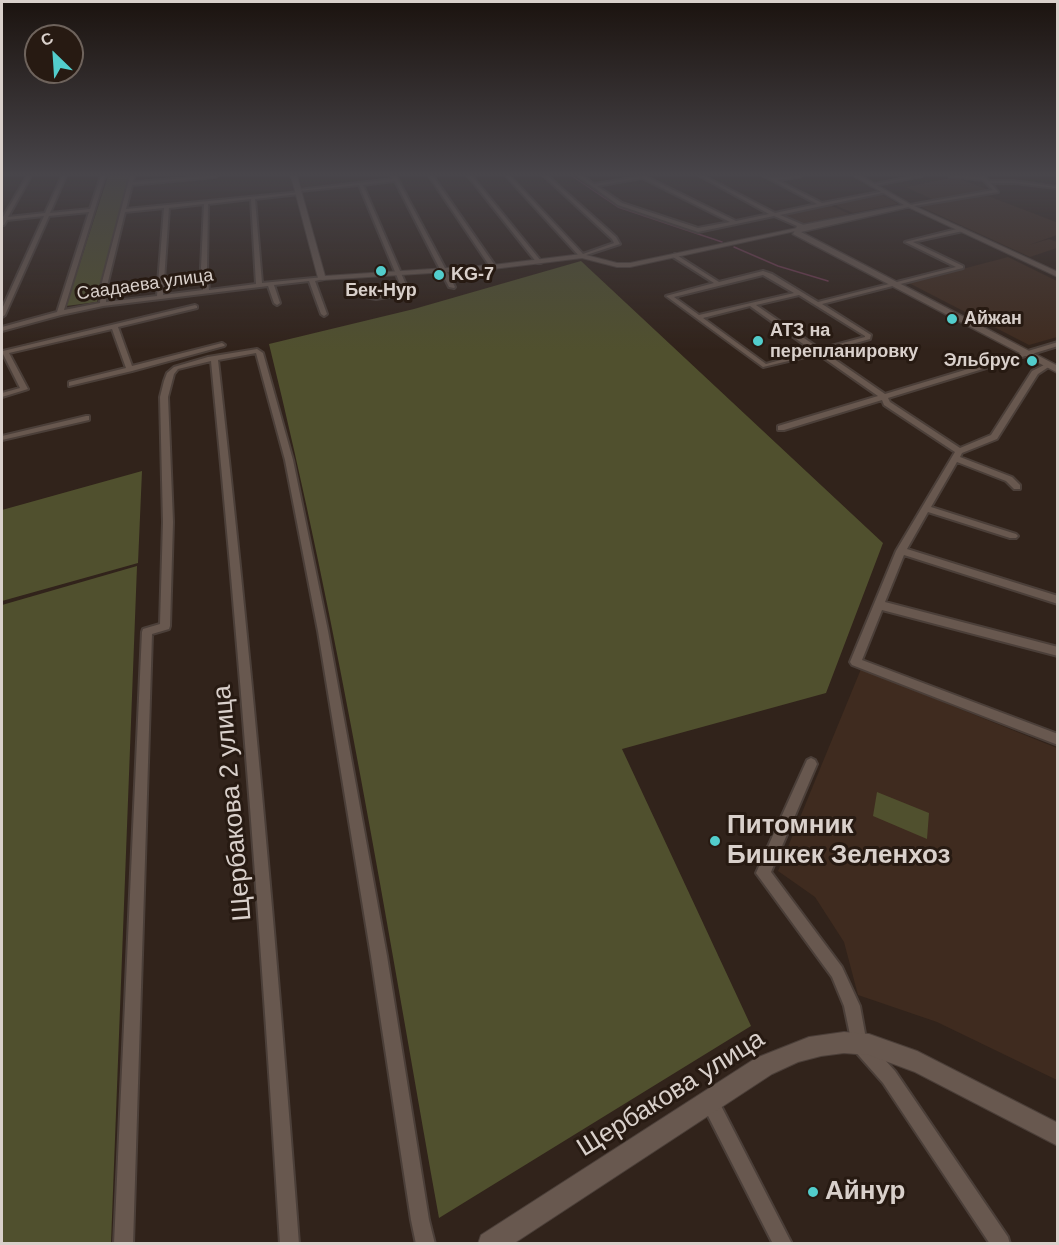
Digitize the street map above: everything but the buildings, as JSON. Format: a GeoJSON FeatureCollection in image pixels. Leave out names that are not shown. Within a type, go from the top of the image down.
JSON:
{"type":"FeatureCollection","features":[{"type":"Feature","properties":{"kind":"main road"},"geometry":{"type":"LineString","coordinates":[[799,234],[1058,370]]}},
{"type":"Feature","properties":{"kind":"street"},"geometry":{"type":"LineString","coordinates":[[2,315],[37,234]]}},
{"type":"Feature","properties":{"kind":"street"},"geometry":{"type":"LineString","coordinates":[[60,313],[83,234]]}},
{"type":"Feature","properties":{"kind":"street"},"geometry":{"type":"LineString","coordinates":[[103,304],[104,286],[118,234]]}},
{"type":"Feature","properties":{"kind":"street"},"geometry":{"type":"LineString","coordinates":[[160,297],[165,234]]}},
{"type":"Feature","properties":{"kind":"street"},"geometry":{"type":"LineString","coordinates":[[205,234],[206,291]]}},
{"type":"Feature","properties":{"kind":"street"},"geometry":{"type":"LineString","coordinates":[[255,234],[259,285]]}},
{"type":"Feature","properties":{"kind":"street"},"geometry":{"type":"LineString","coordinates":[[310,234],[322,278]]}},
{"type":"Feature","properties":{"kind":"street"},"geometry":{"type":"LineString","coordinates":[[363,296],[376,297],[407,293],[382,234]]}},
{"type":"Feature","properties":{"kind":"street"},"geometry":{"type":"LineString","coordinates":[[425,234],[452,287]]}},
{"type":"Feature","properties":{"kind":"street"},"geometry":{"type":"LineString","coordinates":[[470,234],[492,267]]}},
{"type":"Feature","properties":{"kind":"street"},"geometry":{"type":"LineString","coordinates":[[517,234],[539,262]]}},
{"type":"Feature","properties":{"kind":"street"},"geometry":{"type":"LineString","coordinates":[[562,234],[582,256],[605,249],[617,242],[609,234]]}},
{"type":"Feature","properties":{"kind":"street","name":"Саадаева улица"},"geometry":{"type":"LineString","coordinates":[[2,329],[103,304],[206,291],[322,278],[492,267],[582,256],[617,265],[630,265],[777,234]]}},
{"type":"Feature","properties":{"kind":"street"},"geometry":{"type":"LineString","coordinates":[[817,304],[961,267],[908,242],[943,234]]}},
{"type":"Feature","properties":{"kind":"street"},"geometry":{"type":"LineString","coordinates":[[970,234],[1058,275]]}},
{"type":"Feature","properties":{"kind":"street"},"geometry":{"type":"LineString","coordinates":[[675,256],[717,284]]}},
{"type":"Feature","properties":{"kind":"street"},"geometry":{"type":"LineString","coordinates":[[765,273],[868,337],[765,366],[697,317],[670,294],[717,284],[765,273]]}},
{"type":"Feature","properties":{"kind":"street"},"geometry":{"type":"LineString","coordinates":[[311,279],[324,314]]}},
{"type":"Feature","properties":{"kind":"street"},"geometry":{"type":"LineString","coordinates":[[270,284],[277,303]]}},
{"type":"Feature","properties":{"kind":"street"},"geometry":{"type":"LineString","coordinates":[[697,317],[800,293]]}},
{"type":"Feature","properties":{"kind":"street"},"geometry":{"type":"LineString","coordinates":[[752,304],[884,397],[887,404],[957,454],[1009,479],[1017,487]]}},
{"type":"Feature","properties":{"kind":"street","name":"Саадаева улица"},"geometry":{"type":"LineString","coordinates":[[2,395],[24,389],[5,352],[195,307]]}},
{"type":"Feature","properties":{"kind":"street"},"geometry":{"type":"LineString","coordinates":[[114,326],[130,370]]}},
{"type":"Feature","properties":{"kind":"street"},"geometry":{"type":"LineString","coordinates":[[781,428],[1058,344]]}},
{"type":"Feature","properties":{"kind":"street"},"geometry":{"type":"LineString","coordinates":[[72,384],[222,345]]}},
{"type":"Feature","properties":{"kind":"street"},"geometry":{"type":"LineString","coordinates":[[123,1244],[127,1065],[140,850],[147,632],[165,626],[168,522],[164,397],[172,370],[199,361],[251,351],[260,353],[289,460],[333,689],[379,956],[420,1220],[426,1244]]}},
{"type":"Feature","properties":{"kind":"street","name":"Щербакова 2 улица"},"geometry":{"type":"LineString","coordinates":[[214,359],[235,545],[264,862],[290,1244]]}},
{"type":"Feature","properties":{"kind":"street"},"geometry":{"type":"LineString","coordinates":[[1048,365],[1035,373],[994,437],[957,454],[901,551],[856,662],[1058,740]]}},
{"type":"Feature","properties":{"kind":"street"},"geometry":{"type":"LineString","coordinates":[[2,438],[86,417]]}},
{"type":"Feature","properties":{"kind":"street"},"geometry":{"type":"LineString","coordinates":[[926,508],[1013,536]]}},
{"type":"Feature","properties":{"kind":"street"},"geometry":{"type":"LineString","coordinates":[[901,551],[1058,600]]}},
{"type":"Feature","properties":{"kind":"street"},"geometry":{"type":"LineString","coordinates":[[880,605],[1058,652]]}},
{"type":"Feature","properties":{"kind":"street"},"geometry":{"type":"LineString","coordinates":[[811,764],[763,873],[837,972],[852,1006],[859,1043],[889,1077],[1001,1244]]}},
{"type":"Feature","properties":{"kind":"street","name":"Щербакова улица"},"geometry":{"type":"LineString","coordinates":[[491,1243],[709,1100],[788,1053],[813,1046],[859,1043],[916,1062],[1058,1135]]}},
{"type":"Feature","properties":{"kind":"street"},"geometry":{"type":"LineString","coordinates":[[709,1100],[783,1244]]}},
{"type":"Feature","properties":{"kind":"shaded area"},"geometry":{"type":"Polygon","coordinates":[[[89,234],[114,234],[97,302],[66,306],[89,234]]]}},
{"type":"Feature","properties":{"kind":"shaded area"},"geometry":{"type":"Polygon","coordinates":[[[980,234],[1057,234],[1029,245],[1049,239],[1057,242],[1057,248],[1030,257],[980,234]]]}},
{"type":"Feature","properties":{"kind":"shaded area"},"geometry":{"type":"Polygon","coordinates":[[[1008,257],[1057,281],[1057,337],[1029,345],[909,283],[1008,257]]]}},
{"type":"Feature","properties":{"kind":"shaded area"},"geometry":{"type":"Polygon","coordinates":[[[581,261],[883,543],[826,693],[622,749],[751,1026],[439,1218],[340,670],[295,452],[269,344],[414,309],[581,261]]]}},
{"type":"Feature","properties":{"kind":"shaded area"},"geometry":{"type":"Polygon","coordinates":[[[142,471],[138,563],[2,601],[2,510],[142,471]]]}},
{"type":"Feature","properties":{"kind":"shaded area"},"geometry":{"type":"Polygon","coordinates":[[[137,566],[111,1243],[2,1243],[2,605],[137,566]]]}},
{"type":"Feature","properties":{"kind":"shaded area"},"geometry":{"type":"Polygon","coordinates":[[[861,669],[1057,748],[1057,1080],[937,1022],[858,995],[844,942],[815,897],[778,871],[861,669]]]}},
{"type":"Feature","properties":{"kind":"shaded area"},"geometry":{"type":"Polygon","coordinates":[[[877,792],[929,813],[927,839],[873,816],[877,792]]]}},
{"type":"Feature","properties":{"kind":"waterway"},"geometry":{"type":"LineString","coordinates":[[699,234],[722,242]]}},
{"type":"Feature","properties":{"kind":"waterway"},"geometry":{"type":"LineString","coordinates":[[734,247],[778,266],[828,281]]}},
{"type":"Feature","properties":{"kind":"place","name":"Бек-Нур"},"geometry":{"type":"Point","coordinates":[381,271]}},
{"type":"Feature","properties":{"kind":"place","name":"KG-7"},"geometry":{"type":"Point","coordinates":[439,275]}},
{"type":"Feature","properties":{"kind":"place","name":"Айжан"},"geometry":{"type":"Point","coordinates":[952,319]}},
{"type":"Feature","properties":{"kind":"place","name":"АТЗ на перепланировку"},"geometry":{"type":"Point","coordinates":[758,341]}},
{"type":"Feature","properties":{"kind":"place","name":"Эльбрус"},"geometry":{"type":"Point","coordinates":[1032,361]}},
{"type":"Feature","properties":{"kind":"place","name":"Питомник Бишкек Зеленхоз"},"geometry":{"type":"Point","coordinates":[715,841]}},
{"type":"Feature","properties":{"kind":"place","name":"Айнур"},"geometry":{"type":"Point","coordinates":[813,1192]}}]}
